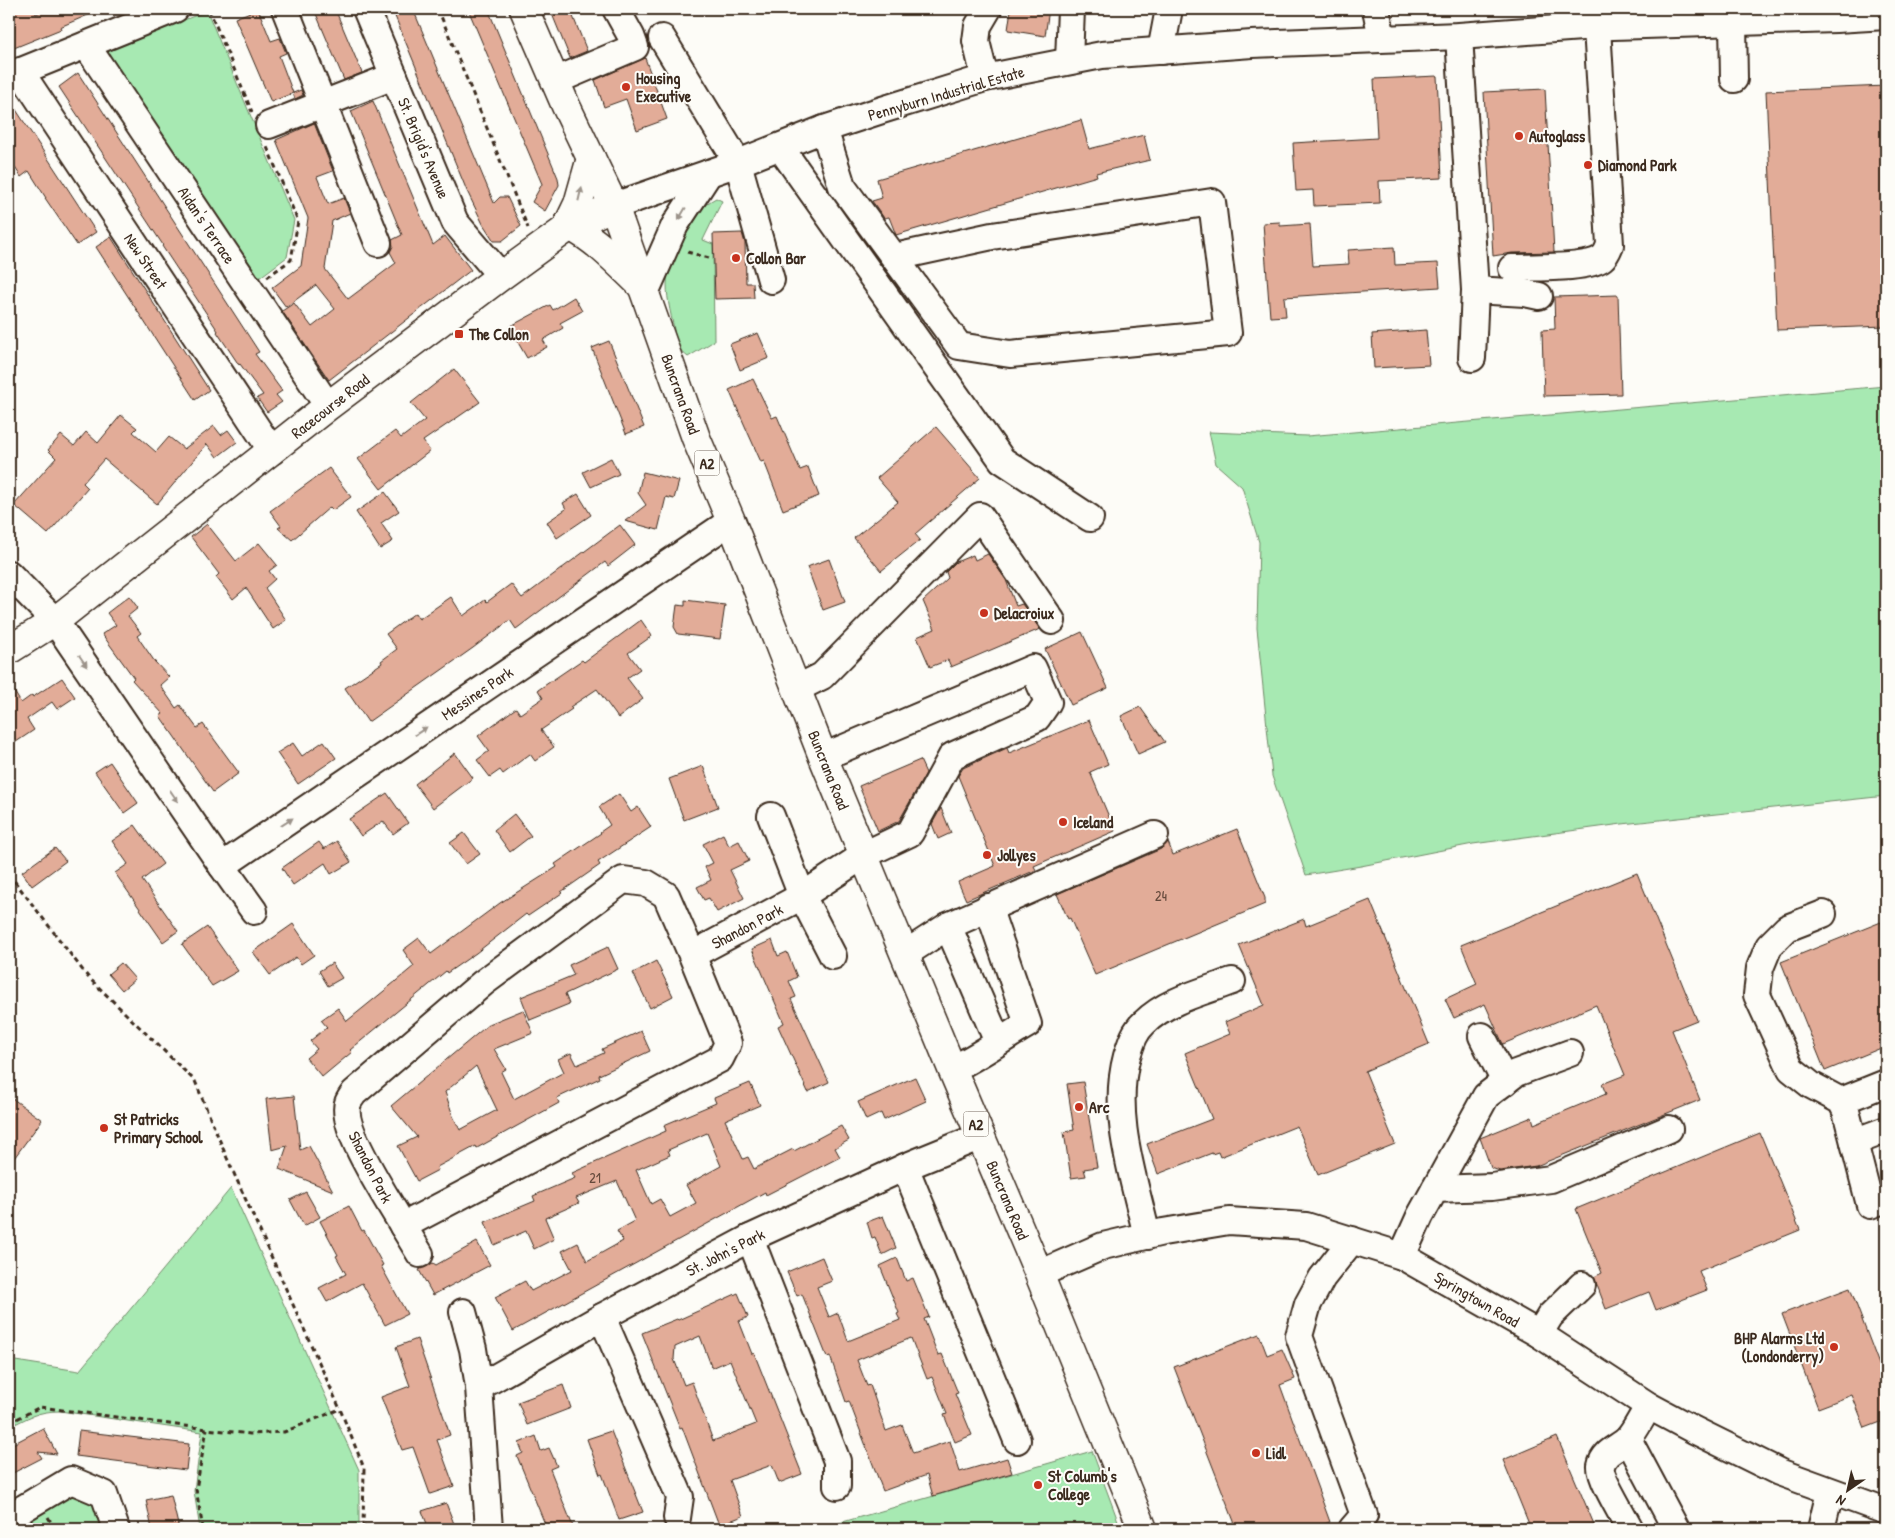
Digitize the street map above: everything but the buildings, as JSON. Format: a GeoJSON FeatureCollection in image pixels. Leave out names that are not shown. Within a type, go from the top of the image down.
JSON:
{"type":"FeatureCollection","features":[{"type":"Feature","properties":{"kind":"main road","name":"Buncrana Road"},"geometry":{"type":"LineString","coordinates":[[524,9],[590,158],[614,206],[696,438],[731,521],[823,757],[1039,1274],[1143,1529]]}},
{"type":"Feature","properties":{"kind":"main road"},"geometry":{"type":"LineString","coordinates":[[590,158],[578,204],[568,228],[586,235],[603,248],[643,290]]}},
{"type":"Feature","properties":{"kind":"main road","name":"Racecourse Road"},"geometry":{"type":"LineString","coordinates":[[9,650],[55,621],[328,406],[501,276],[568,228],[614,206]]}},
{"type":"Feature","properties":{"kind":"street"},"geometry":{"type":"LineString","coordinates":[[15,74],[175,9]]}},
{"type":"Feature","properties":{"kind":"street"},"geometry":{"type":"LineString","coordinates":[[285,9],[378,243]]}},
{"type":"Feature","properties":{"kind":"street","name":"St. Brigid's Avenue"},"geometry":{"type":"LineString","coordinates":[[366,9],[455,222],[501,276]]}},
{"type":"Feature","properties":{"kind":"street"},"geometry":{"type":"LineString","coordinates":[[555,81],[635,46],[616,9]]}},
{"type":"Feature","properties":{"kind":"street"},"geometry":{"type":"LineString","coordinates":[[985,78],[976,42],[978,26],[988,9]]}},
{"type":"Feature","properties":{"kind":"street"},"geometry":{"type":"LineString","coordinates":[[1069,61],[1071,9]]}},
{"type":"Feature","properties":{"kind":"street"},"geometry":{"type":"LineString","coordinates":[[1161,51],[1169,9]]}},
{"type":"Feature","properties":{"kind":"street"},"geometry":{"type":"LineString","coordinates":[[1376,9],[1382,38]]}},
{"type":"Feature","properties":{"kind":"street","name":"Pennyburn Industrial Estate"},"geometry":{"type":"LineString","coordinates":[[614,206],[738,163],[824,129],[985,78],[1102,55],[1382,38],[1459,36],[1587,21],[1733,22],[1886,16]]}},
{"type":"Feature","properties":{"kind":"street"},"geometry":{"type":"LineString","coordinates":[[1512,268],[1580,265],[1598,261],[1604,257],[1610,245],[1587,21]]}},
{"type":"Feature","properties":{"kind":"street"},"geometry":{"type":"LineString","coordinates":[[1733,22],[1734,79]]}},
{"type":"Feature","properties":{"kind":"street"},"geometry":{"type":"LineString","coordinates":[[1459,36],[1475,290],[1472,358]]}},
{"type":"Feature","properties":{"kind":"street"},"geometry":{"type":"LineString","coordinates":[[662,38],[738,163],[771,280]]}},
{"type":"Feature","properties":{"kind":"street","name":"Aidan's Terrace"},"geometry":{"type":"LineString","coordinates":[[86,45],[328,406]]}},
{"type":"Feature","properties":{"kind":"street","name":"New Street"},"geometry":{"type":"LineString","coordinates":[[15,74],[272,451]]}},
{"type":"Feature","properties":{"kind":"street"},"geometry":{"type":"LineString","coordinates":[[262,126],[394,76]]}},
{"type":"Feature","properties":{"kind":"street"},"geometry":{"type":"LineString","coordinates":[[824,129],[842,186],[959,346],[1010,354],[1228,333],[1212,202],[992,236],[894,257]]}},
{"type":"Feature","properties":{"kind":"street"},"geometry":{"type":"LineString","coordinates":[[780,147],[1002,460],[1090,518]]}},
{"type":"Feature","properties":{"kind":"street"},"geometry":{"type":"LineString","coordinates":[[643,290],[675,225],[709,173]]}},
{"type":"Feature","properties":{"kind":"street"},"geometry":{"type":"LineString","coordinates":[[1475,290],[1525,293],[1539,296]]}},
{"type":"Feature","properties":{"kind":"street"},"geometry":{"type":"LineString","coordinates":[[796,689],[822,676],[980,516],[1052,621]]}},
{"type":"Feature","properties":{"kind":"street","name":"Messines Park"},"geometry":{"type":"LineString","coordinates":[[222,866],[731,521]]}},
{"type":"Feature","properties":{"kind":"street"},"geometry":{"type":"LineString","coordinates":[[9,574],[55,621],[254,911]]}},
{"type":"Feature","properties":{"kind":"street","name":"Shandon Park"},"geometry":{"type":"LineString","coordinates":[[692,955],[802,896],[864,855],[910,832],[952,756],[1037,718],[1048,702],[1033,668],[823,757]]}},
{"type":"Feature","properties":{"kind":"street","name":"Shandon Park"},"geometry":{"type":"LineString","coordinates":[[772,816],[802,896],[833,956]]}},
{"type":"Feature","properties":{"kind":"street"},"geometry":{"type":"LineString","coordinates":[[905,954],[948,926],[1155,835]]}},
{"type":"Feature","properties":{"kind":"street","name":"Shandon Park"},"geometry":{"type":"LineString","coordinates":[[623,880],[646,883],[666,895],[692,955],[728,1043],[720,1059],[403,1226],[362,1155],[349,1124],[347,1104],[354,1093],[483,983],[623,880]]}},
{"type":"Feature","properties":{"kind":"street"},"geometry":{"type":"LineString","coordinates":[[952,1068],[973,1060],[1028,1024],[988,907]]}},
{"type":"Feature","properties":{"kind":"street"},"geometry":{"type":"LineString","coordinates":[[1823,914],[1787,928],[1769,946],[1760,968],[1757,995],[1791,1070],[1811,1085],[1841,1101],[1846,1111],[1854,1142],[1878,1202]]}},
{"type":"Feature","properties":{"kind":"street"},"geometry":{"type":"LineString","coordinates":[[948,926],[998,1042]]}},
{"type":"Feature","properties":{"kind":"street"},"geometry":{"type":"LineString","coordinates":[[1147,1236],[1125,1140],[1121,1096],[1122,1080],[1131,1042],[1144,1023],[1160,1010],[1175,1002],[1232,981]]}},
{"type":"Feature","properties":{"kind":"street"},"geometry":{"type":"LineString","coordinates":[[1482,1036],[1505,1082]]}},
{"type":"Feature","properties":{"kind":"street"},"geometry":{"type":"LineString","coordinates":[[1402,1256],[1420,1216],[1486,1096],[1516,1073],[1570,1053]]}},
{"type":"Feature","properties":{"kind":"street"},"geometry":{"type":"LineString","coordinates":[[1841,1101],[1886,1083]]}},
{"type":"Feature","properties":{"kind":"street"},"geometry":{"type":"LineString","coordinates":[[1435,1189],[1492,1187],[1551,1178],[1669,1129]]}},
{"type":"Feature","properties":{"kind":"street"},"geometry":{"type":"LineString","coordinates":[[1854,1142],[1886,1130]]}},
{"type":"Feature","properties":{"kind":"street","name":"St. John's Park"},"geometry":{"type":"LineString","coordinates":[[479,1387],[602,1317],[750,1238],[905,1167],[981,1136]]}},
{"type":"Feature","properties":{"kind":"street"},"geometry":{"type":"LineString","coordinates":[[905,1167],[1017,1440]]}},
{"type":"Feature","properties":{"kind":"street","name":"Springtown Road"},"geometry":{"type":"LineString","coordinates":[[1039,1274],[1103,1246],[1228,1221],[1306,1226],[1402,1256],[1538,1334],[1649,1406],[1779,1472],[1886,1511]]}},
{"type":"Feature","properties":{"kind":"street"},"geometry":{"type":"LineString","coordinates":[[403,1226],[420,1254]]}},
{"type":"Feature","properties":{"kind":"street"},"geometry":{"type":"LineString","coordinates":[[1320,1230],[1322,1278]]}},
{"type":"Feature","properties":{"kind":"street"},"geometry":{"type":"LineString","coordinates":[[750,1238],[837,1460],[837,1486]]}},
{"type":"Feature","properties":{"kind":"street"},"geometry":{"type":"LineString","coordinates":[[1352,1240],[1322,1278],[1308,1304],[1299,1336],[1364,1515],[1352,1529]]}},
{"type":"Feature","properties":{"kind":"street"},"geometry":{"type":"LineString","coordinates":[[1538,1334],[1550,1316],[1582,1285]]}},
{"type":"Feature","properties":{"kind":"street"},"geometry":{"type":"LineString","coordinates":[[463,1312],[473,1350],[479,1387],[489,1529]]}},
{"type":"Feature","properties":{"kind":"street"},"geometry":{"type":"LineString","coordinates":[[602,1317],[680,1497],[677,1518]]}},
{"type":"Feature","properties":{"kind":"street"},"geometry":{"type":"LineString","coordinates":[[1630,1529],[1601,1471],[1606,1455],[1628,1438],[1649,1406]]}},
{"type":"Feature","properties":{"kind":"street"},"geometry":{"type":"LineString","coordinates":[[1628,1438],[1676,1529]]}},
{"type":"Feature","properties":{"kind":"street"},"geometry":{"type":"LineString","coordinates":[[9,1517],[71,1480],[104,1494],[116,1529]]}},
{"type":"Feature","properties":{"kind":"street"},"geometry":{"type":"LineString","coordinates":[[1821,1529],[1830,1492]]}},
{"type":"Feature","properties":{"kind":"path"},"geometry":{"type":"LineString","coordinates":[[209,9],[262,126],[298,220],[291,260],[250,289]]}},
{"type":"Feature","properties":{"kind":"path"},"geometry":{"type":"LineString","coordinates":[[438,9],[527,227],[541,247]]}},
{"type":"Feature","properties":{"kind":"path"},"geometry":{"type":"LineString","coordinates":[[9,874],[88,977],[196,1081],[227,1158],[340,1409],[364,1468],[363,1529]]}},
{"type":"Feature","properties":{"kind":"path"},"geometry":{"type":"LineString","coordinates":[[9,1423],[40,1407],[250,1434],[284,1432],[340,1409]]}},
{"type":"Feature","properties":{"kind":"path"},"geometry":{"type":"LineString","coordinates":[[202,1529],[196,1489],[207,1429]]}},
{"type":"Feature","properties":{"kind":"green space"},"geometry":{"type":"Polygon","coordinates":[[[207,11],[294,220],[287,257],[255,281],[106,52],[207,11]]]}},
{"type":"Feature","properties":{"kind":"green space"},"geometry":{"type":"Polygon","coordinates":[[[716,198],[722,201],[703,240],[713,244],[714,341],[688,357],[680,349],[675,339],[668,296],[668,274],[674,253],[691,223],[703,207],[716,198]]]}},
{"type":"Feature","properties":{"kind":"green space"},"geometry":{"type":"Polygon","coordinates":[[[1886,386],[1886,796],[1622,824],[1473,844],[1306,875],[1272,776],[1257,628],[1259,542],[1242,487],[1216,464],[1209,432],[1307,436],[1886,386]]]}},
{"type":"Feature","properties":{"kind":"green space"},"geometry":{"type":"Polygon","coordinates":[[[231,1188],[359,1470],[359,1529],[200,1529],[194,1491],[202,1432],[60,1411],[39,1414],[9,1427],[9,1360],[79,1371],[231,1188]]]}},
{"type":"Feature","properties":{"kind":"green space","name":"St Columb's College"},"geometry":{"type":"Polygon","coordinates":[[[1092,1451],[1121,1529],[818,1529],[1092,1451]]]}},
{"type":"Feature","properties":{"kind":"green space"},"geometry":{"type":"Polygon","coordinates":[[[72,1493],[92,1500],[103,1529],[33,1529],[28,1520],[72,1493]]]}},
{"type":"Feature","properties":{"kind":"place","name":"Housing Executive"},"geometry":{"type":"Point","coordinates":[626,87]}},
{"type":"Feature","properties":{"kind":"place","name":"Autoglass"},"geometry":{"type":"Point","coordinates":[1519,136]}},
{"type":"Feature","properties":{"kind":"place","name":"Diamond Park"},"geometry":{"type":"Point","coordinates":[1588,165]}},
{"type":"Feature","properties":{"kind":"place","name":"Collon Bar"},"geometry":{"type":"Point","coordinates":[736,258]}},
{"type":"Feature","properties":{"kind":"place","name":"The Collon"},"geometry":{"type":"Point","coordinates":[459,334]}},
{"type":"Feature","properties":{"kind":"place","name":"Delacroiux"},"geometry":{"type":"Point","coordinates":[984,613]}},
{"type":"Feature","properties":{"kind":"place","name":"Iceland"},"geometry":{"type":"Point","coordinates":[1063,822]}},
{"type":"Feature","properties":{"kind":"place","name":"Jollyes"},"geometry":{"type":"Point","coordinates":[987,855]}},
{"type":"Feature","properties":{"kind":"place","name":"Arc"},"geometry":{"type":"Point","coordinates":[1079,1107]}},
{"type":"Feature","properties":{"kind":"place","name":"St Patricks Primary School"},"geometry":{"type":"Point","coordinates":[104,1128]}},
{"type":"Feature","properties":{"kind":"place","name":"BHP Alarms Ltd (Londonderry)"},"geometry":{"type":"Point","coordinates":[1834,1347]}},
{"type":"Feature","properties":{"kind":"place","name":"Lidl"},"geometry":{"type":"Point","coordinates":[1256,1453]}},
{"type":"Feature","properties":{"kind":"place","name":"St Columb's College"},"geometry":{"type":"Point","coordinates":[1038,1485]}}]}
